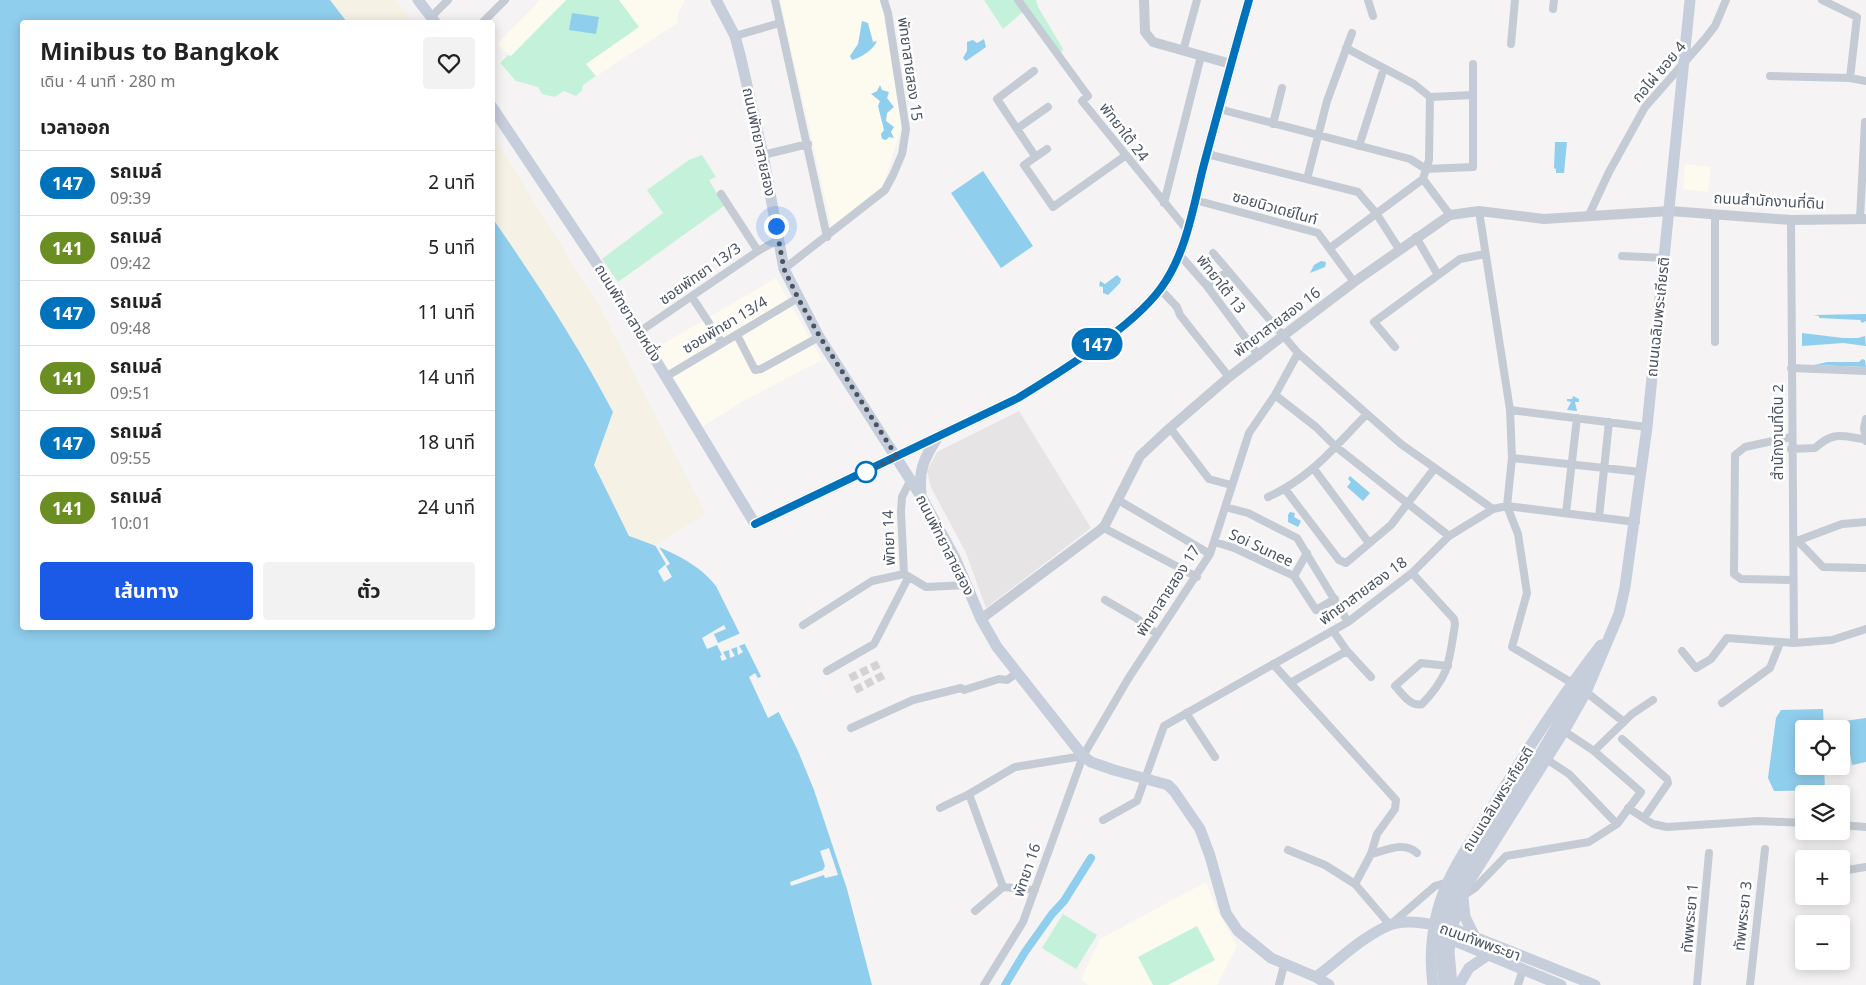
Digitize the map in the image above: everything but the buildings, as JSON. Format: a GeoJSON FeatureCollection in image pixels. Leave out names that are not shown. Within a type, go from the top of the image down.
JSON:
{"type":"FeatureCollection","features":[{"type":"Feature","properties":{"kind":"main road"},"geometry":{"type":"LineString","coordinates":[[418,0],[433,20]]}},
{"type":"Feature","properties":{"kind":"main road","name":"ถนนพัทยาสายสอง"},"geometry":{"type":"LineString","coordinates":[[716,0],[735,36],[763,155],[784,269],[820,337],[922,498],[955,558],[981,619],[997,647],[1083,756],[1091,762],[1168,785],[1180,798],[1193,818],[1210,856],[1226,913],[1238,931],[1271,958],[1316,977],[1329,985]]}},
{"type":"Feature","properties":{"kind":"main road"},"geometry":{"type":"LineString","coordinates":[[897,457],[1010,402],[1050,379],[1127,321],[1160,289],[1179,254],[1187,230],[1249,0]]}},
{"type":"Feature","properties":{"kind":"main road","name":"ถนนเฉลิมพระเกียรติ"},"geometry":{"type":"LineString","coordinates":[[1452,985],[1451,934],[1462,896],[1472,874],[1564,731],[1586,692],[1612,632],[1626,587],[1636,522],[1665,258],[1686,64],[1690,0]]}},
{"type":"Feature","properties":{"kind":"main road","name":"ถนนพัทยาสายหนึ่ง"},"geometry":{"type":"LineString","coordinates":[[495,111],[559,204],[667,376],[755,524],[897,457]]}},
{"type":"Feature","properties":{"kind":"main road"},"geometry":{"type":"LineString","coordinates":[[922,498],[919,481],[922,464],[938,437]]}},
{"type":"Feature","properties":{"kind":"main road"},"geometry":{"type":"LineString","coordinates":[[1444,985],[1443,932],[1453,895],[1468,865],[1532,768],[1612,632]]}},
{"type":"Feature","properties":{"kind":"main road","name":"ถนนเฉลิมพระเกียรติ"},"geometry":{"type":"LineString","coordinates":[[1433,985],[1434,929],[1441,899],[1457,864],[1509,778],[1572,683],[1612,632]]}},
{"type":"Feature","properties":{"kind":"main road"},"geometry":{"type":"LineString","coordinates":[[1457,864],[1463,874],[1472,874]]}},
{"type":"Feature","properties":{"kind":"main road"},"geometry":{"type":"LineString","coordinates":[[1462,896],[1465,917],[1476,939]]}},
{"type":"Feature","properties":{"kind":"main road"},"geometry":{"type":"LineString","coordinates":[[1316,977],[1368,938],[1390,925]]}},
{"type":"Feature","properties":{"kind":"main road","name":"ถนนทัพพระยา"},"geometry":{"type":"LineString","coordinates":[[1390,925],[1434,929],[1476,939],[1517,963],[1561,985]]}},
{"type":"Feature","properties":{"kind":"main road","name":"ถนนทัพพระยา"},"geometry":{"type":"LineString","coordinates":[[1451,934],[1488,955],[1595,985]]}},
{"type":"Feature","properties":{"kind":"main road"},"geometry":{"type":"LineString","coordinates":[[1459,985],[1469,968],[1488,955]]}},
{"type":"Feature","properties":{"kind":"street"},"geometry":{"type":"LineString","coordinates":[[433,20],[448,0]]}},
{"type":"Feature","properties":{"kind":"street"},"geometry":{"type":"LineString","coordinates":[[485,20],[505,0]]}},
{"type":"Feature","properties":{"kind":"street"},"geometry":{"type":"LineString","coordinates":[[775,0],[827,237]]}},
{"type":"Feature","properties":{"kind":"street","name":"พัทยาสายสอง 15"},"geometry":{"type":"LineString","coordinates":[[784,269],[885,190],[902,154],[906,129],[888,13],[884,0]]}},
{"type":"Feature","properties":{"kind":"street","name":"พัทยาใต้ 24"},"geometry":{"type":"LineString","coordinates":[[1018,0],[1088,96],[1082,101],[1187,230]]}},
{"type":"Feature","properties":{"kind":"street"},"geometry":{"type":"LineString","coordinates":[[1144,0],[1144,23],[1148,37],[1152,42],[1231,64]]}},
{"type":"Feature","properties":{"kind":"street"},"geometry":{"type":"LineString","coordinates":[[1183,51],[1197,0]]}},
{"type":"Feature","properties":{"kind":"street"},"geometry":{"type":"LineString","coordinates":[[1368,0],[1373,16]]}},
{"type":"Feature","properties":{"kind":"street"},"geometry":{"type":"LineString","coordinates":[[1511,44],[1514,0]]}},
{"type":"Feature","properties":{"kind":"street"},"geometry":{"type":"LineString","coordinates":[[1553,9],[1554,0]]}},
{"type":"Feature","properties":{"kind":"street","name":"กอไผ่ ซอย 4"},"geometry":{"type":"LineString","coordinates":[[1588,217],[1609,172],[1645,107],[1686,64],[1714,26],[1726,0]]}},
{"type":"Feature","properties":{"kind":"street"},"geometry":{"type":"LineString","coordinates":[[1822,0],[1858,17],[1850,78]]}},
{"type":"Feature","properties":{"kind":"street"},"geometry":{"type":"LineString","coordinates":[[735,36],[780,23]]}},
{"type":"Feature","properties":{"kind":"street"},"geometry":{"type":"LineString","coordinates":[[1307,179],[1327,100],[1352,33]]}},
{"type":"Feature","properties":{"kind":"street"},"geometry":{"type":"LineString","coordinates":[[1346,48],[1414,84],[1430,97],[1472,95]]}},
{"type":"Feature","properties":{"kind":"street"},"geometry":{"type":"LineString","coordinates":[[1164,204],[1201,56]]}},
{"type":"Feature","properties":{"kind":"street"},"geometry":{"type":"LineString","coordinates":[[1219,110],[1410,159],[1426,169],[1473,167],[1473,64]]}},
{"type":"Feature","properties":{"kind":"street"},"geometry":{"type":"LineString","coordinates":[[1359,146],[1384,68]]}},
{"type":"Feature","properties":{"kind":"street"},"geometry":{"type":"LineString","coordinates":[[1034,71],[997,99],[1035,156]]}},
{"type":"Feature","properties":{"kind":"street"},"geometry":{"type":"LineString","coordinates":[[1770,76],[1850,78],[1866,81]]}},
{"type":"Feature","properties":{"kind":"street"},"geometry":{"type":"LineString","coordinates":[[1273,124],[1282,88]]}},
{"type":"Feature","properties":{"kind":"street"},"geometry":{"type":"LineString","coordinates":[[1330,248],[1423,179],[1429,160],[1430,97]]}},
{"type":"Feature","properties":{"kind":"street"},"geometry":{"type":"LineString","coordinates":[[1018,128],[1048,107]]}},
{"type":"Feature","properties":{"kind":"street"},"geometry":{"type":"LineString","coordinates":[[1863,219],[1865,122]]}},
{"type":"Feature","properties":{"kind":"street"},"geometry":{"type":"LineString","coordinates":[[763,155],[808,144]]}},
{"type":"Feature","properties":{"kind":"street"},"geometry":{"type":"LineString","coordinates":[[1047,150],[1035,156],[1024,165],[1052,207],[1125,156]]}},
{"type":"Feature","properties":{"kind":"street"},"geometry":{"type":"LineString","coordinates":[[1207,154],[1358,192],[1376,213],[1399,249]]}},
{"type":"Feature","properties":{"kind":"street"},"geometry":{"type":"LineString","coordinates":[[1423,179],[1450,216]]}},
{"type":"Feature","properties":{"kind":"street"},"geometry":{"type":"LineString","coordinates":[[721,194],[758,251]]}},
{"type":"Feature","properties":{"kind":"street","name":"ซอยนิวเดย์ไนท์"},"geometry":{"type":"LineString","coordinates":[[1195,200],[1312,230],[1321,236],[1354,282]]}},
{"type":"Feature","properties":{"kind":"street"},"geometry":{"type":"LineString","coordinates":[[1479,211],[1510,410],[1512,458],[1507,506],[1518,534],[1527,593],[1512,647],[1572,683]]}},
{"type":"Feature","properties":{"kind":"street","name":"พัทยาสายสอง 16"},"geometry":{"type":"LineString","coordinates":[[981,619],[1102,527],[1140,456],[1229,377],[1399,249],[1450,216],[1479,211],[1544,219],[1670,211]]}},
{"type":"Feature","properties":{"kind":"street","name":"ถนนสำนักงานที่ดิน"},"geometry":{"type":"LineString","coordinates":[[1670,211],[1791,220],[1863,219]]}},
{"type":"Feature","properties":{"kind":"street"},"geometry":{"type":"LineString","coordinates":[[1715,214],[1715,342]]}},
{"type":"Feature","properties":{"kind":"street","name":"สำนักงานที่ดิน 2"},"geometry":{"type":"LineString","coordinates":[[1791,220],[1791,449],[1795,542],[1792,580],[1794,643]]}},
{"type":"Feature","properties":{"kind":"street"},"geometry":{"type":"LineString","coordinates":[[1416,237],[1438,275]]}},
{"type":"Feature","properties":{"kind":"street","name":"ซอยพัทยา 13/3"},"geometry":{"type":"LineString","coordinates":[[639,332],[692,298],[758,251],[778,240]]}},
{"type":"Feature","properties":{"kind":"street"},"geometry":{"type":"LineString","coordinates":[[1213,253],[1298,354],[1401,444],[1493,509]]}},
{"type":"Feature","properties":{"kind":"street","name":"พัทยาใต้ 13"},"geometry":{"type":"LineString","coordinates":[[1179,254],[1207,286],[1259,356]]}},
{"type":"Feature","properties":{"kind":"street"},"geometry":{"type":"LineString","coordinates":[[1395,347],[1374,322],[1465,257],[1485,254]]}},
{"type":"Feature","properties":{"kind":"street"},"geometry":{"type":"LineString","coordinates":[[1622,256],[1665,258]]}},
{"type":"Feature","properties":{"kind":"street"},"geometry":{"type":"LineString","coordinates":[[1207,286],[1228,271]]}},
{"type":"Feature","properties":{"kind":"street"},"geometry":{"type":"LineString","coordinates":[[1160,289],[1177,306],[1180,315],[1229,377]]}},
{"type":"Feature","properties":{"kind":"street"},"geometry":{"type":"LineString","coordinates":[[692,298],[722,343]]}},
{"type":"Feature","properties":{"kind":"street","name":"ซอยพัทยา 13/4"},"geometry":{"type":"LineString","coordinates":[[667,376],[798,298]]}},
{"type":"Feature","properties":{"kind":"street"},"geometry":{"type":"LineString","coordinates":[[737,335],[755,370],[761,369],[820,337]]}},
{"type":"Feature","properties":{"kind":"street","name":"พัทยาสายสอง 17"},"geometry":{"type":"LineString","coordinates":[[1083,756],[1157,634],[1210,554],[1249,433],[1275,395],[1298,354]]}},
{"type":"Feature","properties":{"kind":"street"},"geometry":{"type":"LineString","coordinates":[[1791,368],[1866,371]]}},
{"type":"Feature","properties":{"kind":"street"},"geometry":{"type":"LineString","coordinates":[[1275,395],[1316,427],[1335,446],[1410,503],[1449,536]]}},
{"type":"Feature","properties":{"kind":"street"},"geometry":{"type":"LineString","coordinates":[[1510,410],[1646,427]]}},
{"type":"Feature","properties":{"kind":"street"},"geometry":{"type":"LineString","coordinates":[[1268,497],[1285,489],[1314,469],[1367,414]]}},
{"type":"Feature","properties":{"kind":"street"},"geometry":{"type":"LineString","coordinates":[[1566,513],[1577,418]]}},
{"type":"Feature","properties":{"kind":"street"},"geometry":{"type":"LineString","coordinates":[[1791,449],[1815,448],[1823,440],[1833,435],[1865,440],[1866,419]]}},
{"type":"Feature","properties":{"kind":"street"},"geometry":{"type":"LineString","coordinates":[[1599,517],[1609,422]]}},
{"type":"Feature","properties":{"kind":"street"},"geometry":{"type":"LineString","coordinates":[[1170,428],[1208,479],[1231,485]]}},
{"type":"Feature","properties":{"kind":"street"},"geometry":{"type":"LineString","coordinates":[[1791,437],[1745,447],[1735,455],[1734,574],[1739,578],[1792,580]]}},
{"type":"Feature","properties":{"kind":"street"},"geometry":{"type":"LineString","coordinates":[[1512,458],[1641,472]]}},
{"type":"Feature","properties":{"kind":"street"},"geometry":{"type":"LineString","coordinates":[[1314,469],[1369,544]]}},
{"type":"Feature","properties":{"kind":"street"},"geometry":{"type":"LineString","coordinates":[[1285,489],[1341,562],[1346,563],[1391,525],[1410,503],[1434,469]]}},
{"type":"Feature","properties":{"kind":"street","name":"พัทยา 14"},"geometry":{"type":"LineString","coordinates":[[803,625],[872,581],[906,576],[901,512],[902,497],[911,479]]}},
{"type":"Feature","properties":{"kind":"street"},"geometry":{"type":"LineString","coordinates":[[1118,500],[1210,554]]}},
{"type":"Feature","properties":{"kind":"street","name":"พัทยาสายสอง 18"},"geometry":{"type":"LineString","coordinates":[[1103,820],[1137,800],[1146,779],[1160,732],[1168,723],[1333,632],[1412,573],[1449,536],[1493,509],[1507,506],[1636,522]]}},
{"type":"Feature","properties":{"kind":"street"},"geometry":{"type":"LineString","coordinates":[[1225,507],[1248,514],[1297,538],[1348,622]]}},
{"type":"Feature","properties":{"kind":"street"},"geometry":{"type":"LineString","coordinates":[[1864,568],[1823,567],[1795,542],[1842,524],[1866,522]]}},
{"type":"Feature","properties":{"kind":"street"},"geometry":{"type":"LineString","coordinates":[[1102,527],[1197,576]]}},
{"type":"Feature","properties":{"kind":"street","name":"Soi Sunee"},"geometry":{"type":"LineString","coordinates":[[1215,542],[1234,548],[1294,576]]}},
{"type":"Feature","properties":{"kind":"street"},"geometry":{"type":"LineString","coordinates":[[1307,553],[1294,576],[1316,610],[1335,599]]}},
{"type":"Feature","properties":{"kind":"street"},"geometry":{"type":"LineString","coordinates":[[1412,573],[1454,619],[1448,666],[1440,684],[1422,704],[1410,702],[1395,686],[1422,663],[1448,666]]}},
{"type":"Feature","properties":{"kind":"street"},"geometry":{"type":"LineString","coordinates":[[827,671],[874,644],[906,576],[926,587],[967,585]]}},
{"type":"Feature","properties":{"kind":"street"},"geometry":{"type":"LineString","coordinates":[[1105,600],[1136,618],[1157,634]]}},
{"type":"Feature","properties":{"kind":"street"},"geometry":{"type":"LineString","coordinates":[[1682,651],[1696,668],[1710,659],[1727,638],[1794,643],[1832,640],[1866,629]]}},
{"type":"Feature","properties":{"kind":"street"},"geometry":{"type":"LineString","coordinates":[[1333,632],[1347,651],[1371,677]]}},
{"type":"Feature","properties":{"kind":"street"},"geometry":{"type":"LineString","coordinates":[[1722,703],[1774,664],[1780,643]]}},
{"type":"Feature","properties":{"kind":"street"},"geometry":{"type":"LineString","coordinates":[[1290,683],[1347,651]]}},
{"type":"Feature","properties":{"kind":"street"},"geometry":{"type":"LineString","coordinates":[[1273,664],[1396,800],[1395,809],[1377,834],[1371,854],[1355,884]]}},
{"type":"Feature","properties":{"kind":"street"},"geometry":{"type":"LineString","coordinates":[[851,728],[913,700],[961,688],[964,690],[999,679],[1007,680],[1017,673]]}},
{"type":"Feature","properties":{"kind":"street"},"geometry":{"type":"LineString","coordinates":[[1586,692],[1624,722]]}},
{"type":"Feature","properties":{"kind":"street"},"geometry":{"type":"LineString","coordinates":[[1594,751],[1624,722],[1653,700]]}},
{"type":"Feature","properties":{"kind":"street"},"geometry":{"type":"LineString","coordinates":[[1186,713],[1215,757]]}},
{"type":"Feature","properties":{"kind":"street"},"geometry":{"type":"LineString","coordinates":[[1462,896],[1475,888],[1506,856],[1589,842],[1617,824],[1641,792],[1594,751],[1564,731]]}},
{"type":"Feature","properties":{"kind":"street"},"geometry":{"type":"LineString","coordinates":[[1622,739],[1667,779],[1668,783],[1644,818]]}},
{"type":"Feature","properties":{"kind":"street"},"geometry":{"type":"LineString","coordinates":[[940,808],[969,794],[1015,767],[1083,756]]}},
{"type":"Feature","properties":{"kind":"street","name":"พัทยา 16"},"geometry":{"type":"LineString","coordinates":[[984,985],[1023,922],[1083,756]]}},
{"type":"Feature","properties":{"kind":"street"},"geometry":{"type":"LineString","coordinates":[[1546,759],[1569,774],[1617,824]]}},
{"type":"Feature","properties":{"kind":"street"},"geometry":{"type":"LineString","coordinates":[[969,794],[1004,887]]}},
{"type":"Feature","properties":{"kind":"street"},"geometry":{"type":"LineString","coordinates":[[1628,808],[1653,824],[1667,827],[1758,821],[1795,823]]}},
{"type":"Feature","properties":{"kind":"street"},"geometry":{"type":"LineString","coordinates":[[1850,826],[1866,827]]}},
{"type":"Feature","properties":{"kind":"street"},"geometry":{"type":"LineString","coordinates":[[1371,854],[1402,846],[1412,848],[1417,854]]}},
{"type":"Feature","properties":{"kind":"street","name":"ทัพพระยา 3"},"geometry":{"type":"LineString","coordinates":[[1750,985],[1765,849]]}},
{"type":"Feature","properties":{"kind":"street"},"geometry":{"type":"LineString","coordinates":[[1288,850],[1325,864],[1355,884],[1390,925],[1435,886],[1448,882]]}},
{"type":"Feature","properties":{"kind":"street","name":"ทัพพระยา 1"},"geometry":{"type":"LineString","coordinates":[[1697,985],[1709,853]]}},
{"type":"Feature","properties":{"kind":"street"},"geometry":{"type":"LineString","coordinates":[[1850,870],[1866,867]]}},
{"type":"Feature","properties":{"kind":"street"},"geometry":{"type":"LineString","coordinates":[[975,911],[1004,887],[1035,890]]}},
{"type":"Feature","properties":{"kind":"street"},"geometry":{"type":"LineString","coordinates":[[1517,963],[1518,985]]}},
{"type":"Feature","properties":{"kind":"street"},"geometry":{"type":"LineString","coordinates":[[1279,985],[1284,964]]}},
{"type":"Feature","properties":{"kind":"shaded area"},"geometry":{"type":"Polygon","coordinates":[[[540,0],[685,0],[678,13],[677,23],[583,85],[582,90],[576,96],[564,91],[555,97],[542,94],[538,87],[516,81],[499,63],[508,54],[497,44],[540,0]]]}},
{"type":"Feature","properties":{"kind":"shaded area"},"geometry":{"type":"Polygon","coordinates":[[[780,0],[879,0],[883,11],[902,125],[883,186],[832,228],[780,0]]]}},
{"type":"Feature","properties":{"kind":"shaded area"},"geometry":{"type":"Polygon","coordinates":[[[1685,164],[1711,167],[1708,192],[1683,189],[1685,164]]]}},
{"type":"Feature","properties":{"kind":"shaded area"},"geometry":{"type":"Polygon","coordinates":[[[776,278],[822,360],[747,399],[703,426],[656,348],[776,278]]]}},
{"type":"Feature","properties":{"kind":"shaded area"},"geometry":{"type":"Polygon","coordinates":[[[1019,411],[1091,528],[986,608],[966,553],[931,487],[927,471],[937,452],[1019,411]]]}},
{"type":"Feature","properties":{"kind":"shaded area"},"geometry":{"type":"Polygon","coordinates":[[[1206,882],[1217,910],[1237,946],[1217,985],[1088,985],[1081,979],[1100,939],[1206,882]]]}},
{"type":"Feature","properties":{"kind":"green space"},"geometry":{"type":"Polygon","coordinates":[[[566,0],[619,0],[639,27],[586,64],[596,76],[583,85],[582,90],[576,96],[564,91],[555,97],[542,94],[538,87],[516,81],[500,63],[508,55],[511,56],[566,0]]]}},
{"type":"Feature","properties":{"kind":"green space"},"geometry":{"type":"Polygon","coordinates":[[[984,0],[1036,0],[1038,7],[1063,49],[1060,55],[1026,9],[1003,29],[984,0]]]}},
{"type":"Feature","properties":{"kind":"green space"},"geometry":{"type":"Polygon","coordinates":[[[702,155],[716,177],[709,180],[724,206],[618,282],[602,259],[663,213],[647,190],[689,160],[702,155]]]}},
{"type":"Feature","properties":{"kind":"green space"},"geometry":{"type":"Polygon","coordinates":[[[1063,914],[1097,935],[1076,969],[1042,948],[1063,914]]]}},
{"type":"Feature","properties":{"kind":"green space"},"geometry":{"type":"Polygon","coordinates":[[[1197,926],[1215,960],[1168,985],[1153,985],[1138,957],[1197,926]]]}},
{"type":"Feature","properties":{"kind":"sand"},"geometry":{"type":"Polygon","coordinates":[[[330,0],[395,0],[411,20],[345,20],[330,0]]]}},
{"type":"Feature","properties":{"kind":"sand"},"geometry":{"type":"Polygon","coordinates":[[[495,139],[602,311],[706,514],[655,545],[629,536],[594,465],[613,412],[588,364],[495,222],[495,139]]]}},
{"type":"Feature","properties":{"kind":"water"},"geometry":{"type":"Polygon","coordinates":[[[0,0],[330,0],[345,20],[20,20],[20,630],[495,630],[495,222],[586,362],[613,412],[594,465],[629,536],[687,561],[698,568],[716,586],[798,751],[814,790],[847,889],[872,985],[0,985],[0,0]]]}},
{"type":"Feature","properties":{"kind":"water"},"geometry":{"type":"Polygon","coordinates":[[[572,13],[599,17],[596,34],[569,30],[572,13]]]}},
{"type":"Feature","properties":{"kind":"water"},"geometry":{"type":"Polygon","coordinates":[[[862,21],[868,23],[873,42],[877,41],[867,53],[852,60],[850,56],[858,44],[862,21]]]}},
{"type":"Feature","properties":{"kind":"water"},"geometry":{"type":"Polygon","coordinates":[[[984,39],[986,47],[966,61],[963,58],[967,51],[967,42],[973,40],[977,43],[984,39]]]}},
{"type":"Feature","properties":{"kind":"water"},"geometry":{"type":"Polygon","coordinates":[[[880,85],[882,90],[889,92],[887,98],[894,107],[887,113],[886,121],[894,127],[891,132],[894,138],[889,137],[886,140],[882,139],[881,134],[884,130],[878,106],[880,101],[871,94],[877,91],[880,85]]]}},
{"type":"Feature","properties":{"kind":"water"},"geometry":{"type":"Polygon","coordinates":[[[1555,142],[1567,142],[1564,173],[1556,173],[1554,168],[1555,142]]]}},
{"type":"Feature","properties":{"kind":"water"},"geometry":{"type":"Polygon","coordinates":[[[983,171],[1033,246],[1001,268],[951,193],[983,171]]]}},
{"type":"Feature","properties":{"kind":"water"},"geometry":{"type":"Polygon","coordinates":[[[1321,261],[1326,262],[1325,267],[1310,273],[1314,265],[1321,261]]]}},
{"type":"Feature","properties":{"kind":"water"},"geometry":{"type":"Polygon","coordinates":[[[1117,275],[1121,279],[1120,283],[1108,295],[1103,293],[1103,287],[1099,286],[1100,281],[1105,284],[1117,275]]]}},
{"type":"Feature","properties":{"kind":"water"},"geometry":{"type":"Polygon","coordinates":[[[1866,314],[1866,321],[1862,323],[1860,320],[1819,318],[1819,316],[1813,315],[1866,314]]]}},
{"type":"Feature","properties":{"kind":"water"},"geometry":{"type":"Polygon","coordinates":[[[1802,333],[1843,338],[1865,336],[1866,346],[1843,343],[1802,346],[1802,333]]]}},
{"type":"Feature","properties":{"kind":"water"},"geometry":{"type":"Polygon","coordinates":[[[1862,359],[1865,360],[1866,367],[1814,365],[1827,362],[1859,362],[1862,359]]]}},
{"type":"Feature","properties":{"kind":"water"},"geometry":{"type":"Polygon","coordinates":[[[1573,396],[1579,399],[1579,402],[1575,402],[1577,411],[1567,410],[1571,402],[1567,401],[1567,399],[1572,399],[1573,396]]]}},
{"type":"Feature","properties":{"kind":"water"},"geometry":{"type":"Polygon","coordinates":[[[1350,476],[1370,493],[1363,501],[1347,487],[1351,482],[1348,479],[1350,476]]]}},
{"type":"Feature","properties":{"kind":"water"},"geometry":{"type":"Polygon","coordinates":[[[1290,512],[1295,513],[1294,517],[1301,521],[1298,527],[1288,522],[1290,512]]]}},
{"type":"Feature","properties":{"kind":"water"},"geometry":{"type":"Polygon","coordinates":[[[1823,709],[1824,720],[1795,720],[1795,775],[1824,775],[1825,785],[1795,785],[1795,791],[1774,791],[1768,778],[1776,718],[1781,710],[1823,709]]]}},
{"type":"Feature","properties":{"kind":"water"},"geometry":{"type":"Polygon","coordinates":[[[1866,718],[1866,762],[1852,765],[1850,754],[1850,720],[1866,718]]]}},
{"type":"Feature","properties":{"kind":"pier"},"geometry":{"type":"Polygon","coordinates":[[[655,545],[662,545],[659,547],[670,564],[666,566],[672,577],[664,582],[658,571],[666,564],[655,545]]]}},
{"type":"Feature","properties":{"kind":"pier"},"geometry":{"type":"Polygon","coordinates":[[[724,625],[726,629],[714,634],[718,643],[741,633],[747,643],[739,646],[743,652],[738,655],[737,647],[731,649],[735,656],[730,658],[729,650],[723,652],[727,659],[722,661],[720,656],[722,655],[717,645],[707,649],[702,638],[724,625]]]}},
{"type":"Feature","properties":{"kind":"pier"},"geometry":{"type":"Polygon","coordinates":[[[755,673],[758,678],[763,676],[780,711],[768,718],[749,677],[755,673]]]}},
{"type":"Feature","properties":{"kind":"pier"},"geometry":{"type":"Polygon","coordinates":[[[829,848],[838,875],[825,878],[824,875],[791,886],[790,882],[823,870],[825,866],[820,851],[829,848]]]}},
{"type":"Feature","properties":{"kind":"waterway"},"geometry":{"type":"LineString","coordinates":[[1005,985],[1025,952],[1052,914],[1064,901],[1091,858]]}},
{"type":"Feature","properties":{"kind":"tunnel"},"geometry":{"type":"LineString","coordinates":[[850,678],[879,664]]}},
{"type":"Feature","properties":{"kind":"tunnel"},"geometry":{"type":"LineString","coordinates":[[855,690],[884,675]]}},
{"type":"Feature","properties":{"kind":"bus line","name":"147"},"geometry":{"type":"LineString","coordinates":[[755,524],[920,447],[1018,398],[1050,379],[1140,311],[1160,289],[1172,271],[1179,254],[1249,0]]}},
{"type":"Feature","properties":{"kind":"route"},"geometry":{"type":"LineString","coordinates":[[776,226],[784,269],[798,298],[820,337],[897,457],[866,472]]}}]}
